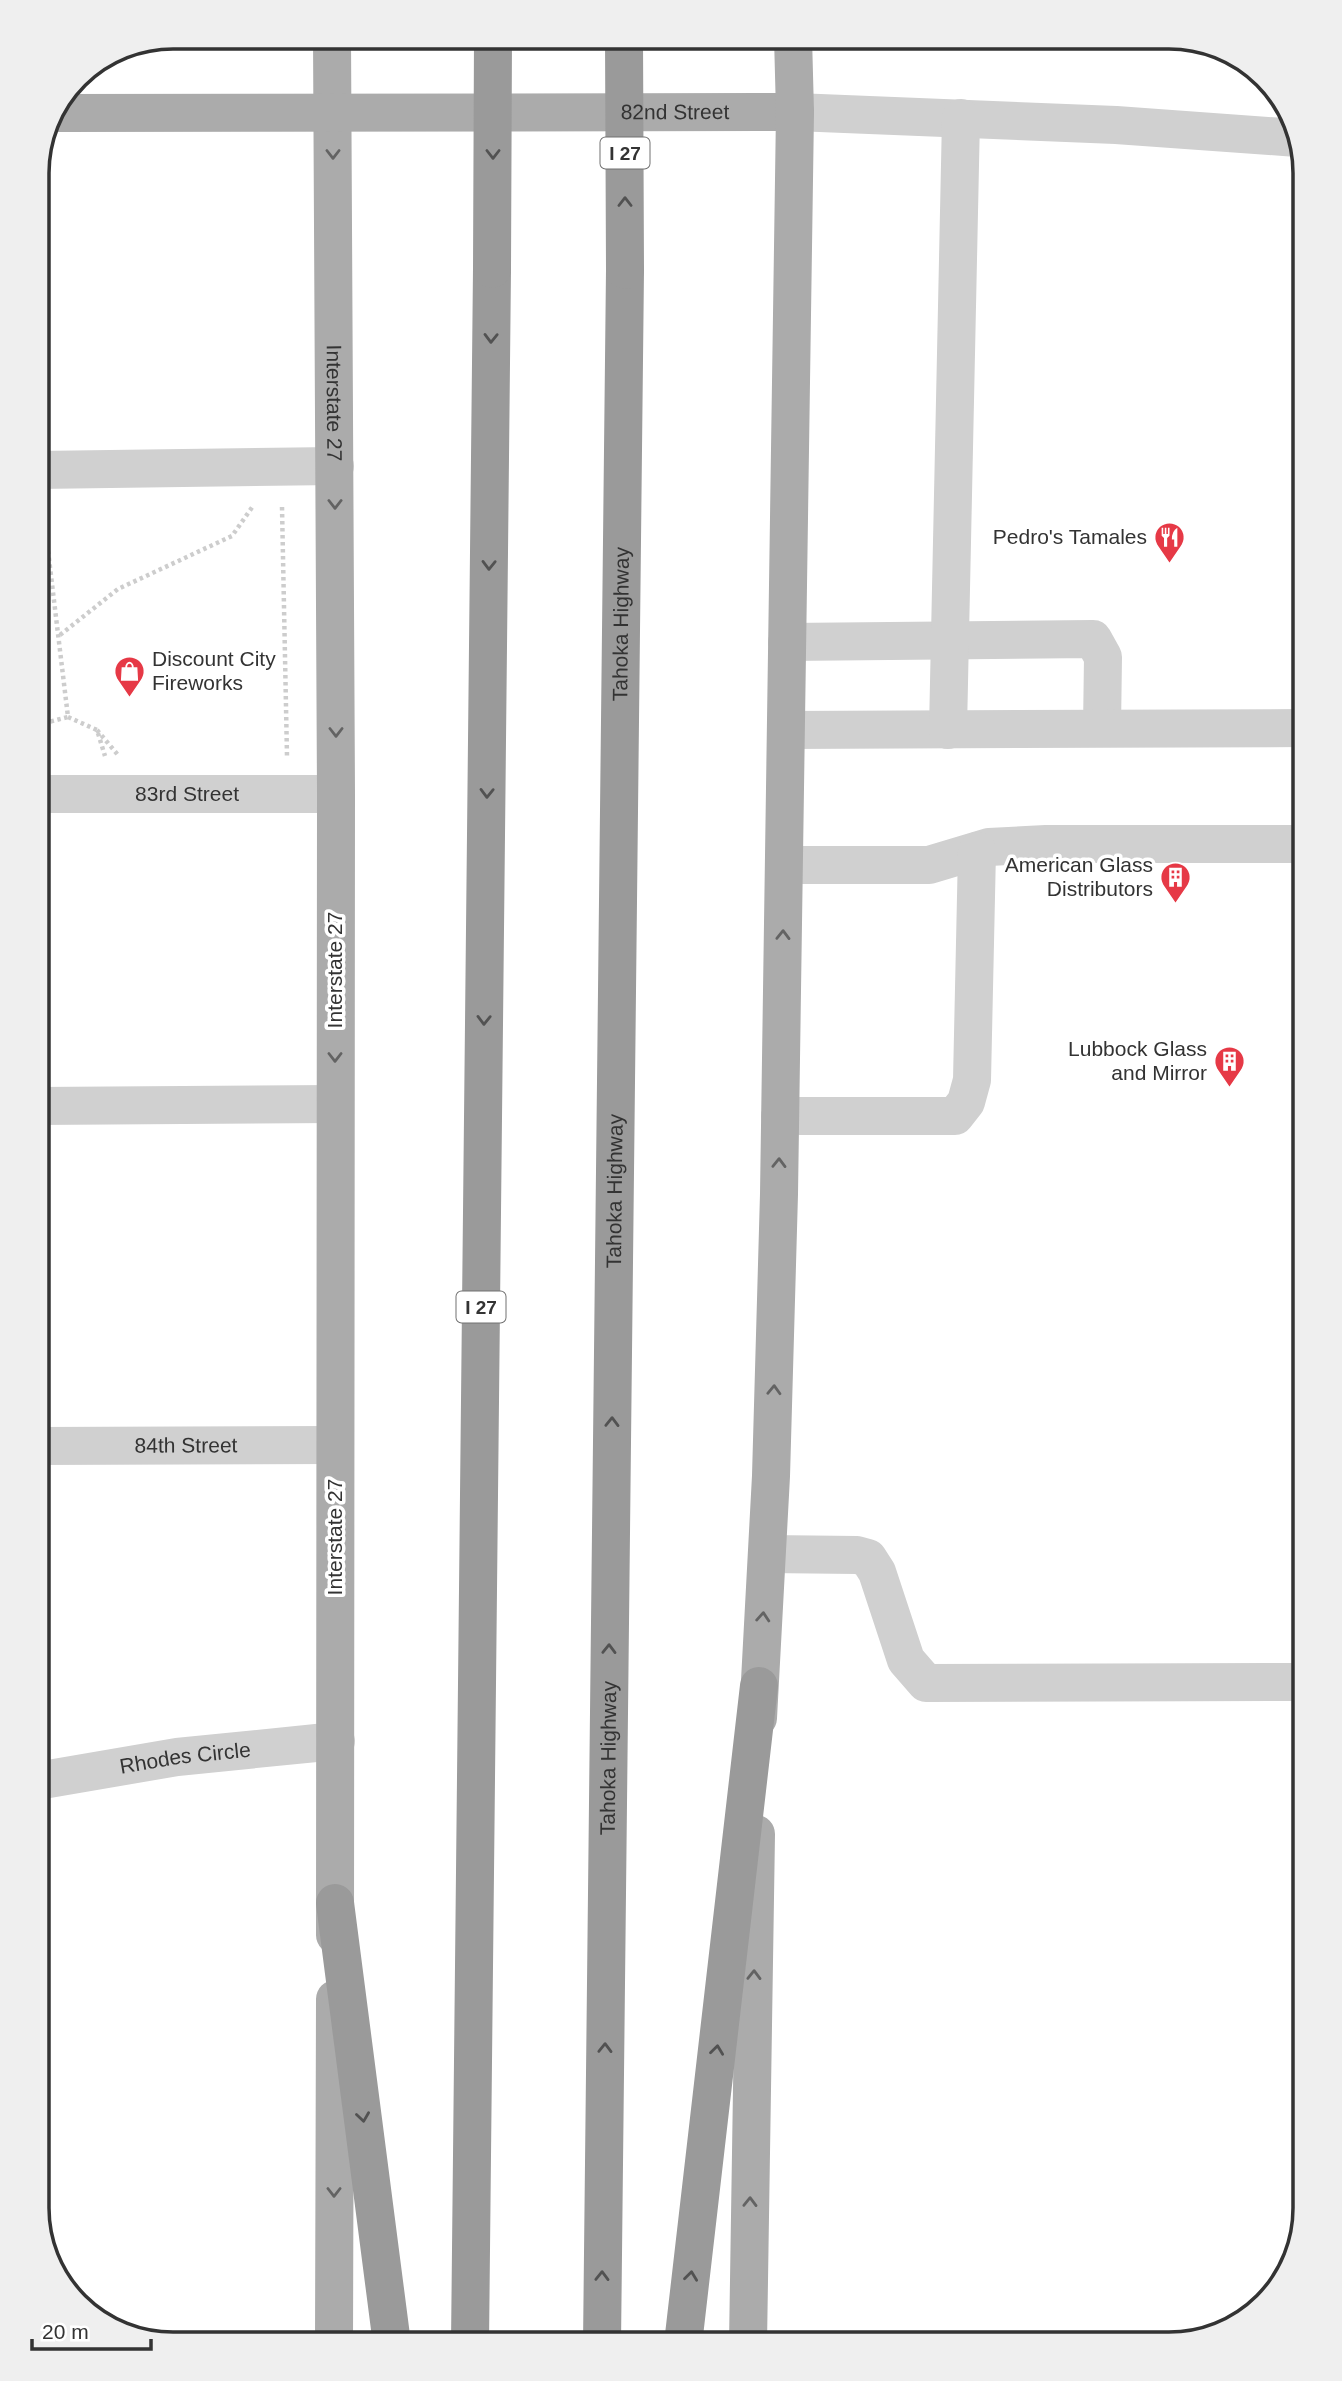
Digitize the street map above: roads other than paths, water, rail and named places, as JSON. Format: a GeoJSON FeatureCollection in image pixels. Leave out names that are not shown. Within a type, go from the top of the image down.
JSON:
{"type":"FeatureCollection","features":[{"type":"Feature","properties":{"kind":"highway","name":"I 27"},"geometry":{"type":"LineString","coordinates":[[470,2332],[493,49]]}},
{"type":"Feature","properties":{"kind":"highway","name":"Tahoka Highway"},"geometry":{"type":"LineString","coordinates":[[601,2332],[625,270],[624,49]]}},
{"type":"Feature","properties":{"kind":"highway"},"geometry":{"type":"LineString","coordinates":[[684,2332],[758,1686]]}},
{"type":"Feature","properties":{"kind":"highway"},"geometry":{"type":"LineString","coordinates":[[335,1903],[390,2332]]}},
{"type":"Feature","properties":{"kind":"main road","name":"Interstate 27"},"geometry":{"type":"LineString","coordinates":[[332,49],[336,794],[335,1903]]}},
{"type":"Feature","properties":{"kind":"main road"},"geometry":{"type":"LineString","coordinates":[[748,2332],[758,1686],[771,1476],[780,1116],[795,112],[793,49]]}},
{"type":"Feature","properties":{"kind":"main road","name":"82nd Street"},"geometry":{"type":"LineString","coordinates":[[65,113],[795,112]]}},
{"type":"Feature","properties":{"kind":"main road"},"geometry":{"type":"LineString","coordinates":[[334,2332],[335,1903]]}},
{"type":"Feature","properties":{"kind":"street","name":"82nd Street"},"geometry":{"type":"LineString","coordinates":[[795,112],[1116,125],[1288,137]]}},
{"type":"Feature","properties":{"kind":"street"},"geometry":{"type":"LineString","coordinates":[[948,730],[961,118]]}},
{"type":"Feature","properties":{"kind":"street"},"geometry":{"type":"LineString","coordinates":[[49,470],[335,466]]}},
{"type":"Feature","properties":{"kind":"street"},"geometry":{"type":"LineString","coordinates":[[787,642],[1093,639],[1103,657],[1102,728]]}},
{"type":"Feature","properties":{"kind":"street"},"geometry":{"type":"LineString","coordinates":[[786,730],[1293,728]]}},
{"type":"Feature","properties":{"kind":"street","name":"83rd Street"},"geometry":{"type":"LineString","coordinates":[[49,792],[120,778],[336,794]]}},
{"type":"Feature","properties":{"kind":"street"},"geometry":{"type":"LineString","coordinates":[[784,865],[929,865],[989,847],[1046,844],[1293,844]]}},
{"type":"Feature","properties":{"kind":"street"},"geometry":{"type":"LineString","coordinates":[[780,1116],[955,1116],[966,1102],[972,1080],[977,851]]}},
{"type":"Feature","properties":{"kind":"street"},"geometry":{"type":"LineString","coordinates":[[49,1106],[335,1104]]}},
{"type":"Feature","properties":{"kind":"street","name":"84th Street"},"geometry":{"type":"LineString","coordinates":[[49,1446],[335,1445]]}},
{"type":"Feature","properties":{"kind":"street"},"geometry":{"type":"LineString","coordinates":[[767,1554],[857,1555],[868,1558],[877,1572],[906,1661],[926,1683],[1293,1682]]}},
{"type":"Feature","properties":{"kind":"street","name":"Rhodes Circle"},"geometry":{"type":"LineString","coordinates":[[49,1779],[177,1757],[336,1741]]}},
{"type":"Feature","properties":{"kind":"place","name":"Pedro's Tamales"},"geometry":{"type":"Point","coordinates":[1170,564]}},
{"type":"Feature","properties":{"kind":"place","name":"Discount City Fireworks"},"geometry":{"type":"Point","coordinates":[129,698]}},
{"type":"Feature","properties":{"kind":"place","name":"American Glass Distributors"},"geometry":{"type":"Point","coordinates":[1176,904]}},
{"type":"Feature","properties":{"kind":"place","name":"Lubbock Glass and Mirror"},"geometry":{"type":"Point","coordinates":[1230,1088]}}]}
